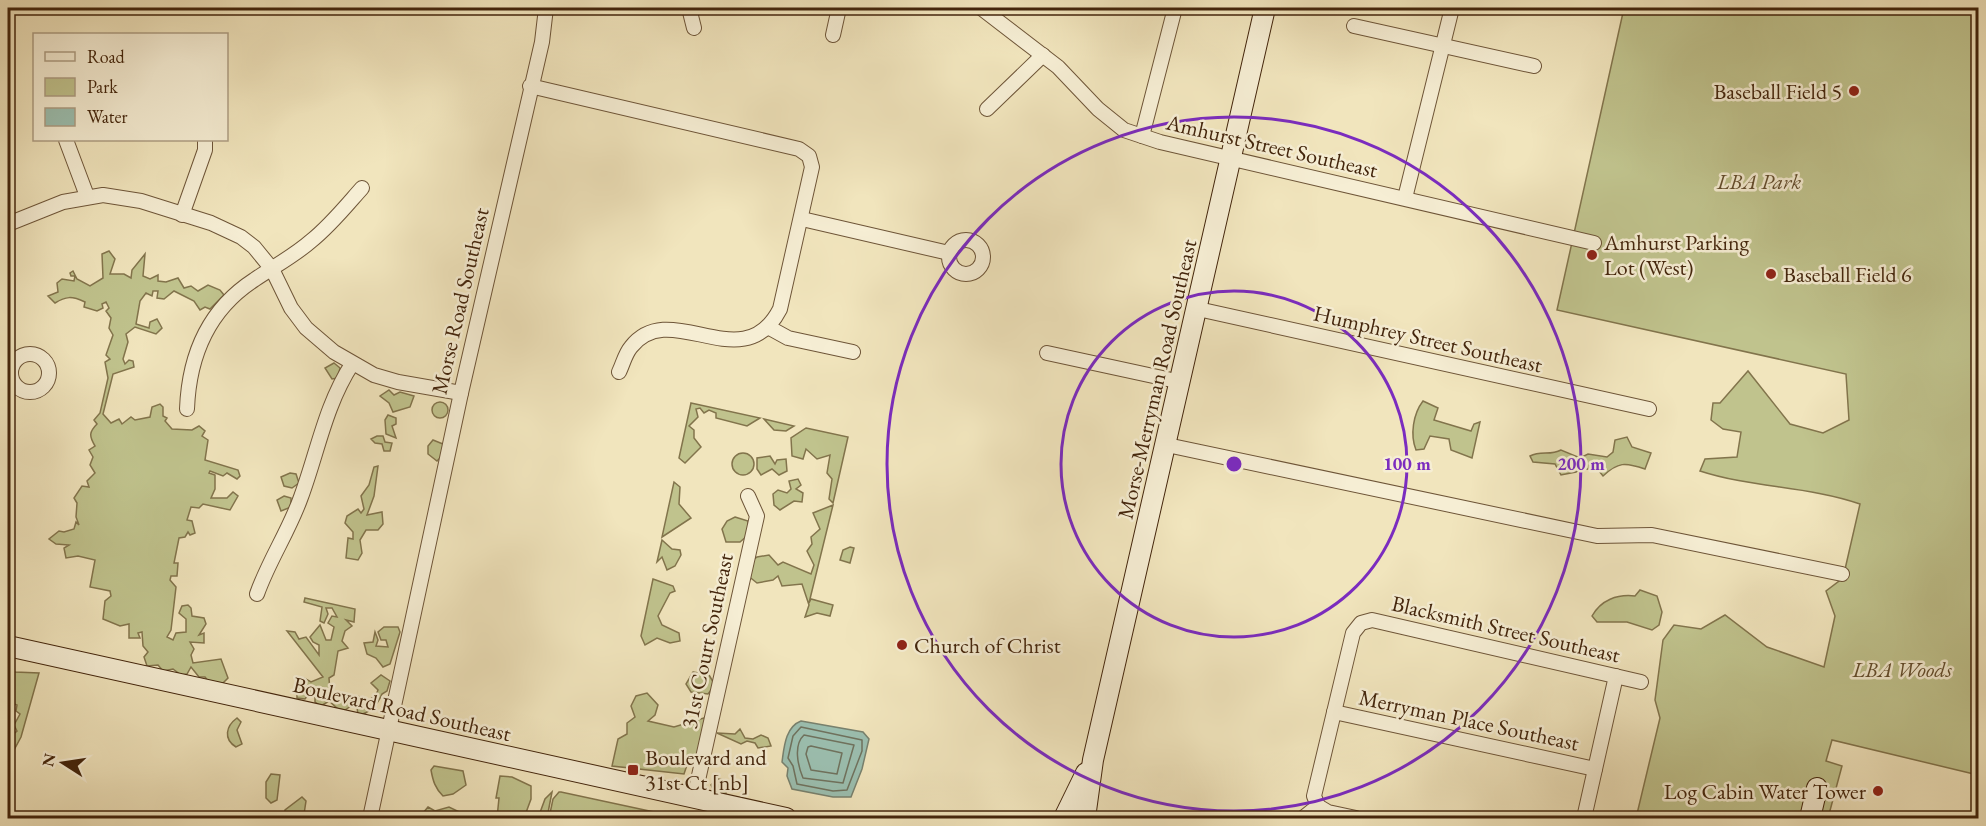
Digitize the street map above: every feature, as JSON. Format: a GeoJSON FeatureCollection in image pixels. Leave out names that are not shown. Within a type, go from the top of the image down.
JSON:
{"type":"FeatureCollection","features":[{"type":"Feature","properties":{"kind":"street","name":"Morse Road Southeast"},"geometry":{"type":"LineString","coordinates":[[370,819],[461,393],[542,42],[546,8]]}},
{"type":"Feature","properties":{"kind":"street"},"geometry":{"type":"LineString","coordinates":[[689,8],[694,28]]}},
{"type":"Feature","properties":{"kind":"street"},"geometry":{"type":"LineString","coordinates":[[833,34],[839,8]]}},
{"type":"Feature","properties":{"kind":"street"},"geometry":{"type":"LineString","coordinates":[[1142,136],[1175,8]]}},
{"type":"Feature","properties":{"kind":"street","name":"Morse-Merryman Road Southeast"},"geometry":{"type":"LineString","coordinates":[[1085,819],[1093,760],[1167,445],[1265,8]]}},
{"type":"Feature","properties":{"kind":"street"},"geometry":{"type":"LineString","coordinates":[[1405,198],[1452,8]]}},
{"type":"Feature","properties":{"kind":"street","name":"Amhurst Street Southeast"},"geometry":{"type":"LineString","coordinates":[[986,9],[1043,55],[1098,109],[1124,130],[1232,159],[1594,243]]}},
{"type":"Feature","properties":{"kind":"street"},"geometry":{"type":"LineString","coordinates":[[1354,26],[1534,66]]}},
{"type":"Feature","properties":{"kind":"street"},"geometry":{"type":"LineString","coordinates":[[987,110],[1043,55]]}},
{"type":"Feature","properties":{"kind":"street"},"geometry":{"type":"LineString","coordinates":[[530,86],[800,149],[809,156],[812,167],[802,219],[780,309],[768,327],[742,340],[679,330],[654,331],[630,348],[619,372]]}},
{"type":"Feature","properties":{"kind":"street"},"geometry":{"type":"LineString","coordinates":[[66,141],[87,196]]}},
{"type":"Feature","properties":{"kind":"street"},"geometry":{"type":"LineString","coordinates":[[182,215],[205,150],[205,141]]}},
{"type":"Feature","properties":{"kind":"street"},"geometry":{"type":"LineString","coordinates":[[187,410],[192,364],[211,322],[242,288],[311,242],[362,188]]}},
{"type":"Feature","properties":{"kind":"street"},"geometry":{"type":"LineString","coordinates":[[8,224],[63,202],[87,196],[125,196],[211,223],[241,237],[272,269],[282,292],[306,328],[334,352],[352,364],[398,382],[461,393]]}},
{"type":"Feature","properties":{"kind":"street"},"geometry":{"type":"LineString","coordinates":[[802,219],[950,253]]}},
{"type":"Feature","properties":{"kind":"street","name":"Humphrey Street Southeast"},"geometry":{"type":"LineString","coordinates":[[1198,309],[1649,410]]}},
{"type":"Feature","properties":{"kind":"street"},"geometry":{"type":"LineString","coordinates":[[768,327],[788,338],[853,352]]}},
{"type":"Feature","properties":{"kind":"street"},"geometry":{"type":"LineString","coordinates":[[1047,353],[1181,382]]}},
{"type":"Feature","properties":{"kind":"street"},"geometry":{"type":"LineString","coordinates":[[258,594],[267,566],[290,526],[301,499],[327,410],[337,387],[352,364]]}},
{"type":"Feature","properties":{"kind":"street"},"geometry":{"type":"LineString","coordinates":[[1167,445],[1597,536],[1652,535],[1842,574]]}},
{"type":"Feature","properties":{"kind":"street","name":"31st Court Southeast"},"geometry":{"type":"LineString","coordinates":[[694,798],[757,516],[748,496]]}},
{"type":"Feature","properties":{"kind":"street","name":"Blacksmith Street Southeast"},"geometry":{"type":"LineString","coordinates":[[1334,712],[1353,633],[1361,622],[1372,620],[1641,682]]}},
{"type":"Feature","properties":{"kind":"street","name":"Boulevard Road Southeast"},"geometry":{"type":"LineString","coordinates":[[8,646],[786,819]]}},
{"type":"Feature","properties":{"kind":"street"},"geometry":{"type":"LineString","coordinates":[[1584,819],[1616,676]]}},
{"type":"Feature","properties":{"kind":"street"},"geometry":{"type":"LineString","coordinates":[[1334,712],[1314,796],[1318,806],[1328,812],[1356,819]]}},
{"type":"Feature","properties":{"kind":"street","name":"Merryman Place Southeast"},"geometry":{"type":"LineString","coordinates":[[1334,712],[1595,769]]}},
{"type":"Feature","properties":{"kind":"street","name":"Morse-Merryman Road Southeast"},"geometry":{"type":"LineString","coordinates":[[1064,819],[1093,760]]}},
{"type":"Feature","properties":{"kind":"street"},"geometry":{"type":"LineString","coordinates":[[1810,819],[1817,789]]}},
{"type":"Feature","properties":{"kind":"street"},"geometry":{"type":"LineString","coordinates":[[1303,819],[1318,806]]}},
{"type":"Feature","properties":{"kind":"green space"},"geometry":{"type":"Polygon","coordinates":[[[1624,8],[1978,8],[1978,775],[1832,740],[1826,761],[1842,766],[1828,818],[1636,818],[1660,718],[1655,700],[1663,640],[1674,625],[1701,629],[1725,615],[1767,647],[1824,667],[1835,616],[1826,591],[1843,578],[1860,504],[1820,494],[1720,477],[1700,471],[1705,459],[1737,457],[1741,432],[1723,429],[1711,420],[1713,403],[1720,403],[1748,371],[1790,424],[1823,433],[1849,420],[1846,374],[1557,310],[1624,8]]]}},
{"type":"Feature","properties":{"kind":"green space"},"geometry":{"type":"Polygon","coordinates":[[[109,251],[115,259],[110,274],[124,274],[131,278],[132,270],[145,254],[143,276],[150,279],[158,275],[158,281],[166,282],[178,278],[184,288],[191,286],[198,291],[208,285],[220,290],[224,295],[210,309],[205,307],[200,310],[194,301],[174,291],[164,299],[157,298],[158,291],[153,291],[152,296],[146,293],[140,301],[136,324],[149,328],[150,322],[157,319],[162,328],[156,334],[135,327],[126,334],[128,342],[123,359],[125,364],[129,360],[133,361],[134,367],[113,374],[103,414],[111,423],[119,419],[122,424],[131,417],[135,420],[150,417],[152,407],[160,404],[163,407],[163,416],[167,418],[165,421],[172,429],[192,430],[199,426],[205,431],[202,436],[208,440],[205,460],[238,470],[240,476],[237,479],[227,473],[223,476],[210,471],[209,473],[215,475],[215,489],[211,498],[227,498],[233,492],[238,496],[230,510],[203,504],[199,508],[191,507],[187,520],[192,521],[195,533],[190,535],[188,532],[185,537],[179,538],[174,563],[178,563],[177,576],[171,576],[170,580],[176,587],[171,630],[167,637],[173,640],[176,633],[186,632],[186,619],[179,613],[182,606],[188,605],[191,608],[192,616],[204,618],[206,624],[199,635],[204,633],[204,643],[190,642],[194,649],[191,655],[193,663],[221,659],[228,678],[222,684],[209,682],[205,677],[199,677],[191,667],[187,674],[181,675],[173,669],[163,671],[158,665],[147,666],[144,657],[148,652],[143,646],[142,632],[138,633],[140,638],[129,638],[129,624],[120,626],[103,619],[105,601],[111,596],[110,591],[90,587],[95,560],[78,556],[66,558],[64,548],[69,545],[56,544],[49,539],[59,531],[74,529],[76,522],[79,525],[76,517],[77,503],[74,498],[82,486],[89,487],[87,481],[95,473],[90,465],[93,457],[89,450],[95,446],[91,434],[97,424],[94,420],[100,413],[108,378],[105,362],[110,359],[106,355],[113,335],[109,328],[111,318],[106,311],[109,308],[106,302],[102,304],[103,308],[97,311],[84,307],[85,302],[76,299],[66,298],[55,303],[48,296],[58,292],[57,283],[62,279],[74,281],[75,276],[71,276],[70,273],[73,271],[77,279],[90,286],[103,278],[102,254],[109,251]]]}},
{"type":"Feature","properties":{"kind":"green space"},"geometry":{"type":"Polygon","coordinates":[[[334,363],[340,368],[338,378],[332,379],[325,368],[334,363]]]}},
{"type":"Feature","properties":{"kind":"green space"},"geometry":{"type":"Polygon","coordinates":[[[389,390],[394,395],[400,392],[414,396],[410,407],[393,412],[389,403],[380,396],[389,390]]]}},
{"type":"Feature","properties":{"kind":"green space"},"geometry":{"type":"Polygon","coordinates":[[[1423,401],[1438,408],[1434,420],[1471,431],[1474,424],[1480,422],[1472,458],[1451,450],[1449,439],[1430,436],[1424,449],[1416,450],[1413,438],[1414,425],[1423,401]]]}},
{"type":"Feature","properties":{"kind":"green space"},"geometry":{"type":"Polygon","coordinates":[[[440,402],[448,410],[440,418],[432,410],[440,402]]]}},
{"type":"Feature","properties":{"kind":"green space"},"geometry":{"type":"Polygon","coordinates":[[[691,403],[760,418],[747,426],[716,418],[716,413],[709,410],[704,413],[700,408],[696,409],[698,417],[689,426],[694,430],[694,438],[701,447],[685,463],[679,458],[691,403]]]}},
{"type":"Feature","properties":{"kind":"green space"},"geometry":{"type":"Polygon","coordinates":[[[388,415],[396,418],[396,424],[392,426],[396,438],[386,434],[385,420],[388,415]]]}},
{"type":"Feature","properties":{"kind":"green space"},"geometry":{"type":"Polygon","coordinates":[[[764,419],[794,426],[786,431],[774,430],[764,419]]]}},
{"type":"Feature","properties":{"kind":"green space"},"geometry":{"type":"Polygon","coordinates":[[[806,428],[848,437],[833,503],[829,499],[832,479],[827,473],[830,455],[817,459],[806,449],[803,459],[792,456],[791,438],[806,428]]]}},
{"type":"Feature","properties":{"kind":"green space"},"geometry":{"type":"Polygon","coordinates":[[[383,436],[385,442],[392,443],[390,451],[384,451],[382,444],[375,443],[371,439],[383,436]]]}},
{"type":"Feature","properties":{"kind":"green space"},"geometry":{"type":"Polygon","coordinates":[[[1627,437],[1632,447],[1651,453],[1645,469],[1622,465],[1613,468],[1603,476],[1599,471],[1581,468],[1576,472],[1561,475],[1555,464],[1533,462],[1530,456],[1561,450],[1580,458],[1588,454],[1607,457],[1613,452],[1615,440],[1627,437]]]}},
{"type":"Feature","properties":{"kind":"green space"},"geometry":{"type":"Polygon","coordinates":[[[433,440],[443,444],[442,456],[437,461],[428,454],[428,446],[433,440]]]}},
{"type":"Feature","properties":{"kind":"green space"},"geometry":{"type":"Polygon","coordinates":[[[743,453],[751,456],[754,464],[751,472],[743,475],[735,472],[732,464],[735,456],[743,453]]]}},
{"type":"Feature","properties":{"kind":"green space"},"geometry":{"type":"Polygon","coordinates":[[[770,456],[775,464],[777,460],[786,459],[787,471],[779,475],[772,469],[761,475],[757,469],[757,458],[770,456]]]}},
{"type":"Feature","properties":{"kind":"green space"},"geometry":{"type":"Polygon","coordinates":[[[378,466],[374,496],[367,515],[382,512],[383,524],[378,530],[366,530],[360,540],[362,553],[358,560],[346,558],[348,538],[353,539],[353,532],[345,523],[347,516],[358,509],[361,513],[364,509],[361,496],[369,485],[374,467],[378,466]]]}},
{"type":"Feature","properties":{"kind":"green space"},"geometry":{"type":"Polygon","coordinates":[[[290,473],[296,474],[299,483],[292,488],[284,486],[281,477],[290,473]]]}},
{"type":"Feature","properties":{"kind":"green space"},"geometry":{"type":"Polygon","coordinates":[[[798,479],[801,485],[796,489],[803,493],[802,502],[794,501],[780,510],[774,505],[773,494],[778,490],[787,493],[791,489],[789,481],[798,479]]]}},
{"type":"Feature","properties":{"kind":"green space"},"geometry":{"type":"Polygon","coordinates":[[[674,482],[680,487],[679,504],[691,518],[662,537],[674,482]]]}},
{"type":"Feature","properties":{"kind":"green space"},"geometry":{"type":"Polygon","coordinates":[[[284,496],[291,498],[291,507],[281,511],[277,500],[284,496]]]}},
{"type":"Feature","properties":{"kind":"green space"},"geometry":{"type":"Polygon","coordinates":[[[833,505],[809,603],[811,599],[833,605],[830,616],[817,613],[805,617],[809,605],[802,584],[782,586],[778,576],[773,580],[757,583],[747,575],[747,563],[757,557],[769,555],[778,565],[783,562],[811,574],[814,565],[807,551],[812,544],[811,537],[820,529],[813,513],[833,505]]]}},
{"type":"Feature","properties":{"kind":"green space"},"geometry":{"type":"Polygon","coordinates":[[[735,517],[748,521],[748,535],[740,542],[726,542],[722,529],[727,521],[735,517]]]}},
{"type":"Feature","properties":{"kind":"green space"},"geometry":{"type":"Polygon","coordinates":[[[662,540],[672,549],[680,550],[681,555],[675,566],[667,570],[662,557],[657,562],[662,540]]]}},
{"type":"Feature","properties":{"kind":"green space"},"geometry":{"type":"Polygon","coordinates":[[[854,548],[850,563],[840,560],[843,550],[854,548]]]}},
{"type":"Feature","properties":{"kind":"green space"},"geometry":{"type":"Polygon","coordinates":[[[653,579],[673,586],[675,591],[670,593],[658,616],[662,625],[679,633],[680,641],[670,643],[657,638],[645,645],[641,636],[653,579]]]}},
{"type":"Feature","properties":{"kind":"green space"},"geometry":{"type":"Polygon","coordinates":[[[1640,590],[1657,596],[1662,612],[1659,625],[1652,630],[1627,622],[1597,622],[1592,616],[1610,599],[1635,596],[1640,590]]]}},
{"type":"Feature","properties":{"kind":"green space"},"geometry":{"type":"Polygon","coordinates":[[[305,598],[355,609],[354,622],[346,620],[352,626],[345,631],[342,641],[348,648],[338,651],[334,675],[329,678],[330,692],[361,697],[366,702],[376,695],[378,690],[371,683],[381,675],[390,681],[387,691],[366,713],[358,715],[357,707],[351,706],[345,710],[338,709],[329,701],[321,706],[315,702],[315,694],[308,695],[305,699],[297,698],[297,690],[304,678],[311,682],[323,677],[287,631],[295,632],[299,639],[306,637],[319,655],[319,645],[310,637],[320,625],[326,640],[331,640],[334,627],[328,623],[332,616],[337,617],[332,608],[326,608],[328,614],[324,623],[320,621],[322,607],[304,602],[305,598]]]}},
{"type":"Feature","properties":{"kind":"green space"},"geometry":{"type":"Polygon","coordinates":[[[384,627],[398,627],[400,632],[390,664],[383,667],[376,658],[367,654],[364,643],[373,642],[375,632],[378,640],[376,646],[388,647],[386,640],[381,640],[378,632],[384,627]]]}},
{"type":"Feature","properties":{"kind":"green space"},"geometry":{"type":"Polygon","coordinates":[[[12,666],[15,672],[39,673],[21,737],[13,752],[11,778],[8,782],[8,739],[17,731],[14,725],[20,714],[16,711],[17,705],[8,702],[8,668],[12,666]]]}},
{"type":"Feature","properties":{"kind":"green space"},"geometry":{"type":"Polygon","coordinates":[[[693,672],[709,675],[715,685],[708,694],[691,692],[686,684],[693,672]]]}},
{"type":"Feature","properties":{"kind":"green space"},"geometry":{"type":"Polygon","coordinates":[[[647,693],[658,705],[655,715],[648,721],[674,727],[707,717],[698,761],[687,765],[684,774],[612,766],[618,739],[627,734],[627,723],[635,717],[631,706],[636,696],[647,693]]]}},
{"type":"Feature","properties":{"kind":"green space"},"geometry":{"type":"Polygon","coordinates":[[[237,718],[241,722],[237,730],[242,744],[236,747],[229,740],[228,729],[237,718]]]}},
{"type":"Feature","properties":{"kind":"green space"},"geometry":{"type":"Polygon","coordinates":[[[740,729],[745,738],[753,739],[761,735],[768,738],[771,746],[758,748],[755,743],[747,741],[741,744],[717,733],[735,734],[740,729]]]}},
{"type":"Feature","properties":{"kind":"green space"},"geometry":{"type":"Polygon","coordinates":[[[434,766],[463,771],[466,785],[453,794],[443,796],[434,781],[431,770],[434,766]]]}},
{"type":"Feature","properties":{"kind":"green space"},"geometry":{"type":"Polygon","coordinates":[[[271,774],[280,775],[277,800],[271,803],[266,798],[266,782],[271,774]]]}},
{"type":"Feature","properties":{"kind":"green space"},"geometry":{"type":"Polygon","coordinates":[[[500,776],[512,777],[531,786],[531,799],[524,818],[497,818],[499,798],[496,798],[500,776]]]}},
{"type":"Feature","properties":{"kind":"green space"},"geometry":{"type":"Polygon","coordinates":[[[717,779],[726,780],[726,794],[716,795],[711,785],[717,779]]]}},
{"type":"Feature","properties":{"kind":"green space"},"geometry":{"type":"Polygon","coordinates":[[[552,792],[547,818],[538,818],[545,799],[552,792]]]}},
{"type":"Feature","properties":{"kind":"green space"},"geometry":{"type":"Polygon","coordinates":[[[559,792],[682,818],[549,818],[553,799],[559,792]]]}},
{"type":"Feature","properties":{"kind":"green space"},"geometry":{"type":"Polygon","coordinates":[[[302,797],[306,801],[304,814],[299,818],[284,818],[285,810],[302,797]]]}},
{"type":"Feature","properties":{"kind":"green space"},"geometry":{"type":"Polygon","coordinates":[[[428,807],[435,811],[449,807],[472,818],[405,818],[423,813],[428,807]]]}},
{"type":"Feature","properties":{"kind":"water"},"geometry":{"type":"Polygon","coordinates":[[[801,721],[863,732],[869,739],[862,769],[851,797],[833,797],[792,789],[787,776],[788,768],[782,762],[788,733],[801,721]]]}},
{"type":"Feature","properties":{"kind":"waterway"},"geometry":{"type":"LineString","coordinates":[[246,8],[251,13]]}},
{"type":"Feature","properties":{"kind":"place","name":"Baseball Field 5"},"geometry":{"type":"Point","coordinates":[1854,91]}},
{"type":"Feature","properties":{"kind":"place","name":"Amhurst Parking Lot (West)"},"geometry":{"type":"Point","coordinates":[1592,255]}},
{"type":"Feature","properties":{"kind":"place","name":"Baseball Field 6"},"geometry":{"type":"Point","coordinates":[1771,274]}},
{"type":"Feature","properties":{"kind":"place","name":"Church of Christ"},"geometry":{"type":"Point","coordinates":[902,645]}},
{"type":"Feature","properties":{"kind":"place","name":"Boulevard and 31st Ct [nb]"},"geometry":{"type":"Point","coordinates":[633,770]}},
{"type":"Feature","properties":{"kind":"place","name":"Log Cabin Water Tower"},"geometry":{"type":"Point","coordinates":[1878,791]}},
{"type":"Feature","properties":{"kind":"park label","name":"LBA Park"},"geometry":{"type":"Point","coordinates":[1759,181]}},
{"type":"Feature","properties":{"kind":"park label","name":"LBA Woods"},"geometry":{"type":"Point","coordinates":[1902,669]}}]}
